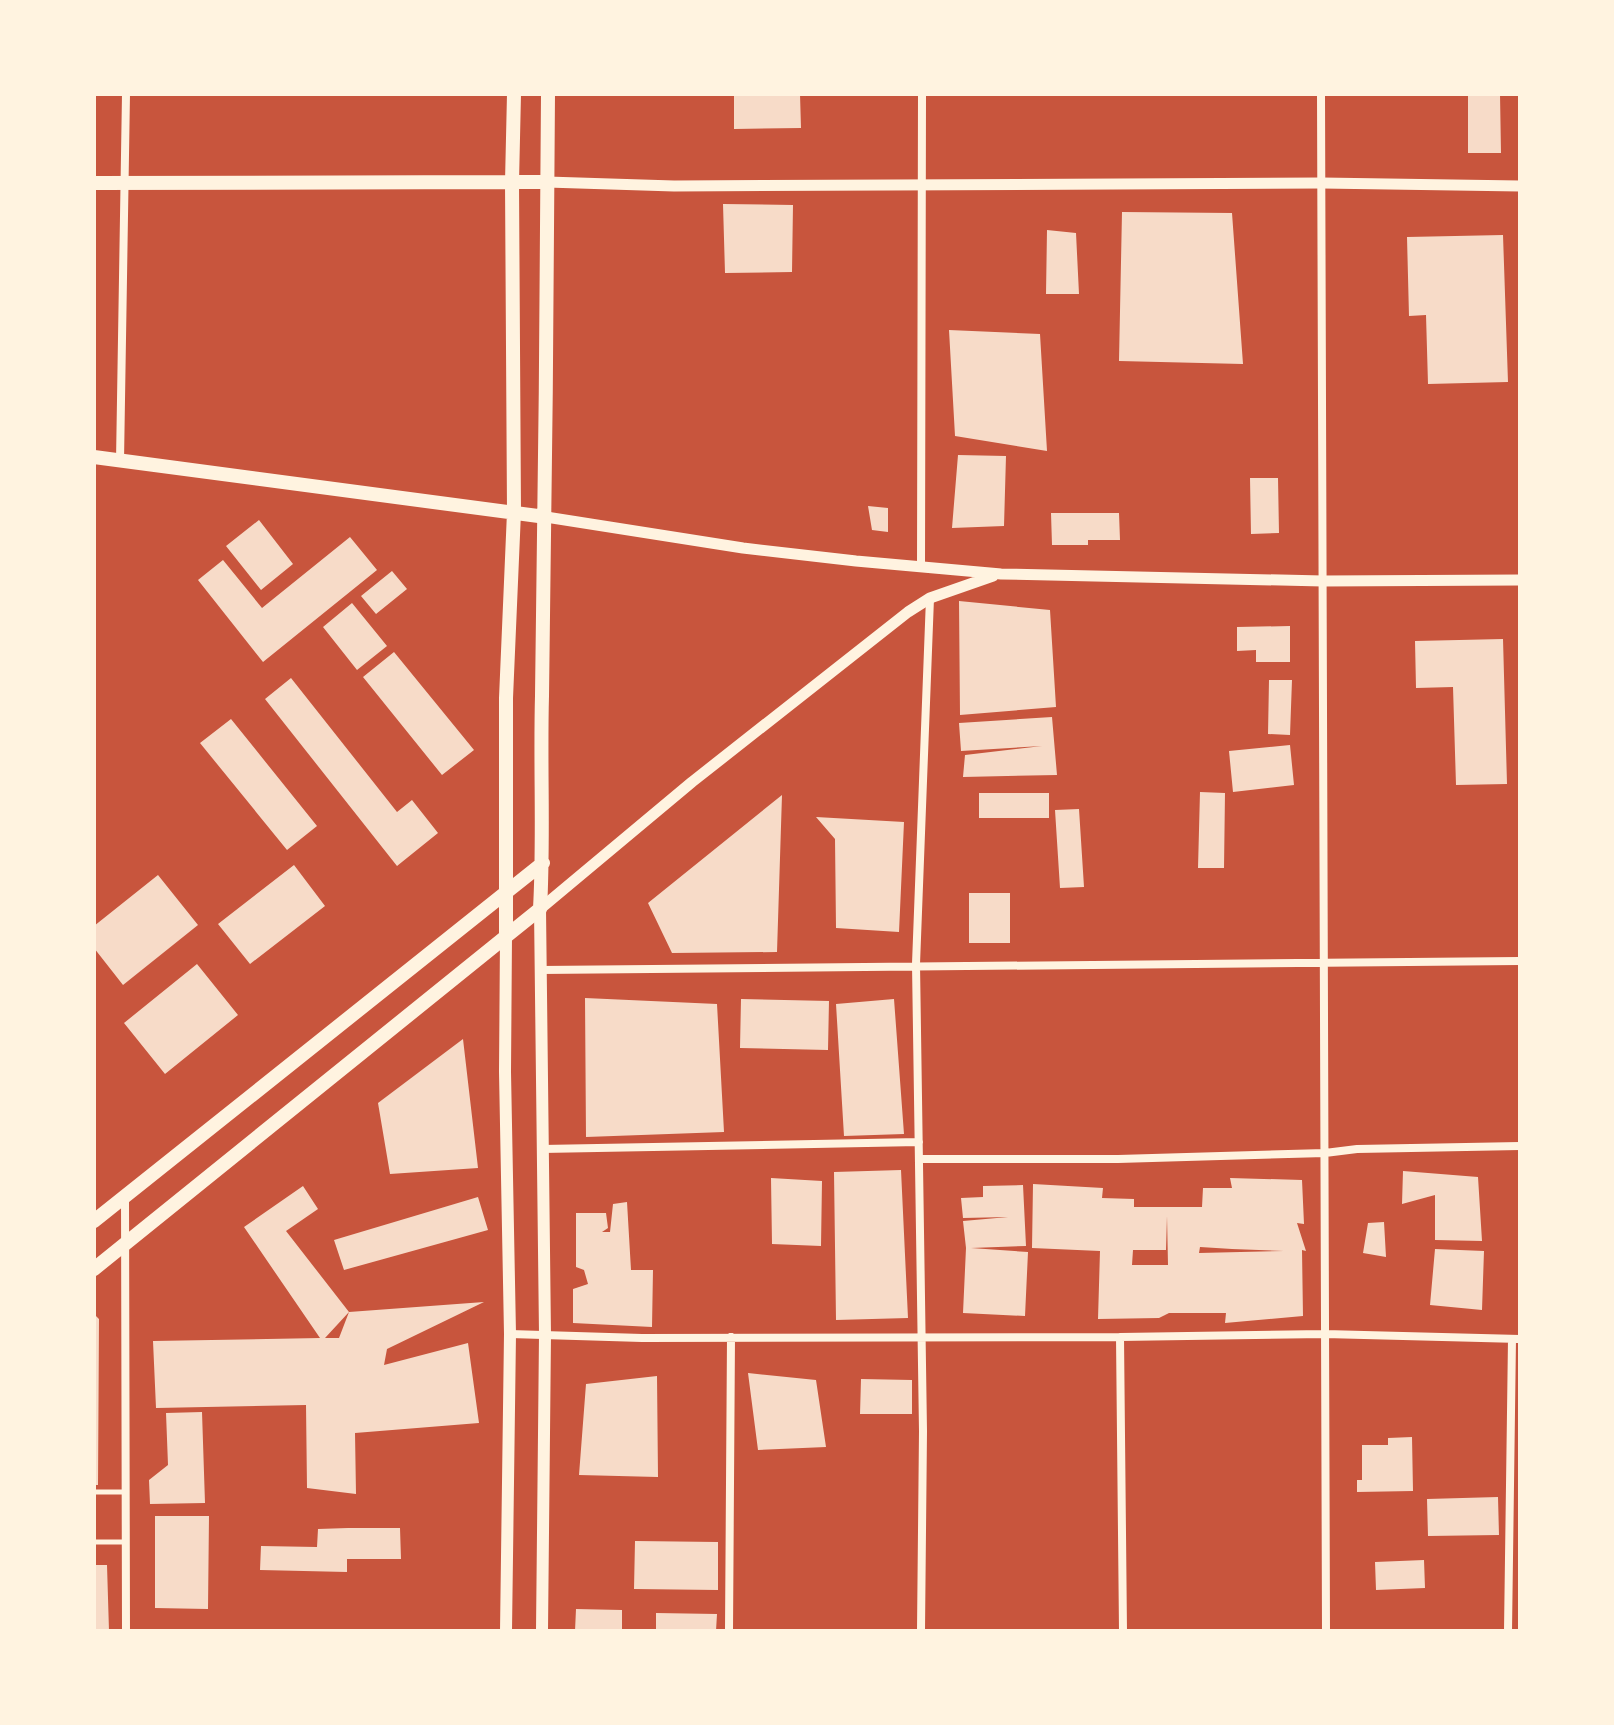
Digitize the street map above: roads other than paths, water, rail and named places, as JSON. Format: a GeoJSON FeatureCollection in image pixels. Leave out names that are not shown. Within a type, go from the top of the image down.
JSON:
{"type":"FeatureCollection","features":[{"type":"Feature","properties":{"kind":"main road"},"geometry":{"type":"LineString","coordinates":[[506,1631],[510,1334],[505,1072],[508,891],[506,698],[514,512],[514,94]]}},
{"type":"Feature","properties":{"kind":"main road"},"geometry":{"type":"LineString","coordinates":[[542,1631],[545,1335],[540,909],[543,863],[541,699],[546,517],[548,94]]}},
{"type":"Feature","properties":{"kind":"main road"},"geometry":{"type":"LineString","coordinates":[[94,183],[547,182]]}},
{"type":"Feature","properties":{"kind":"main road"},"geometry":{"type":"LineString","coordinates":[[94,457],[546,517]]}},
{"type":"Feature","properties":{"kind":"main road"},"geometry":{"type":"LineString","coordinates":[[94,1221],[543,863]]}},
{"type":"Feature","properties":{"kind":"main road"},"geometry":{"type":"LineString","coordinates":[[94,1269],[540,909]]}},
{"type":"Feature","properties":{"kind":"street"},"geometry":{"type":"LineString","coordinates":[[120,461],[126,94]]}},
{"type":"Feature","properties":{"kind":"street"},"geometry":{"type":"LineString","coordinates":[[921,567],[922,94]]}},
{"type":"Feature","properties":{"kind":"street"},"geometry":{"type":"LineString","coordinates":[[1321,94],[1326,1631]]}},
{"type":"Feature","properties":{"kind":"street"},"geometry":{"type":"LineString","coordinates":[[547,182],[674,186],[1322,183],[1520,186]]}},
{"type":"Feature","properties":{"kind":"street"},"geometry":{"type":"LineString","coordinates":[[546,517],[743,548],[1001,574],[1323,581],[1520,580]]}},
{"type":"Feature","properties":{"kind":"street"},"geometry":{"type":"LineString","coordinates":[[540,909],[692,782],[897,620],[930,598],[1001,574]]}},
{"type":"Feature","properties":{"kind":"street"},"geometry":{"type":"LineString","coordinates":[[921,1631],[923,1477],[916,964],[930,598]]}},
{"type":"Feature","properties":{"kind":"street"},"geometry":{"type":"LineString","coordinates":[[540,970],[916,964],[1102,966],[1520,961]]}},
{"type":"Feature","properties":{"kind":"street"},"geometry":{"type":"LineString","coordinates":[[542,1149],[919,1142]]}},
{"type":"Feature","properties":{"kind":"street"},"geometry":{"type":"LineString","coordinates":[[919,1159],[1118,1159],[1520,1146]]}},
{"type":"Feature","properties":{"kind":"street"},"geometry":{"type":"LineString","coordinates":[[125,1196],[126,1631]]}},
{"type":"Feature","properties":{"kind":"street"},"geometry":{"type":"LineString","coordinates":[[510,1334],[642,1338],[1325,1334],[1516,1339],[1508,1631]]}},
{"type":"Feature","properties":{"kind":"street"},"geometry":{"type":"LineString","coordinates":[[729,1631],[731,1337]]}},
{"type":"Feature","properties":{"kind":"street"},"geometry":{"type":"LineString","coordinates":[[1120,1337],[1123,1631]]}},
{"type":"Feature","properties":{"kind":"lane"},"geometry":{"type":"LineString","coordinates":[[94,1492],[126,1492]]}},
{"type":"Feature","properties":{"kind":"lane"},"geometry":{"type":"LineString","coordinates":[[94,1542],[126,1542]]}}]}
